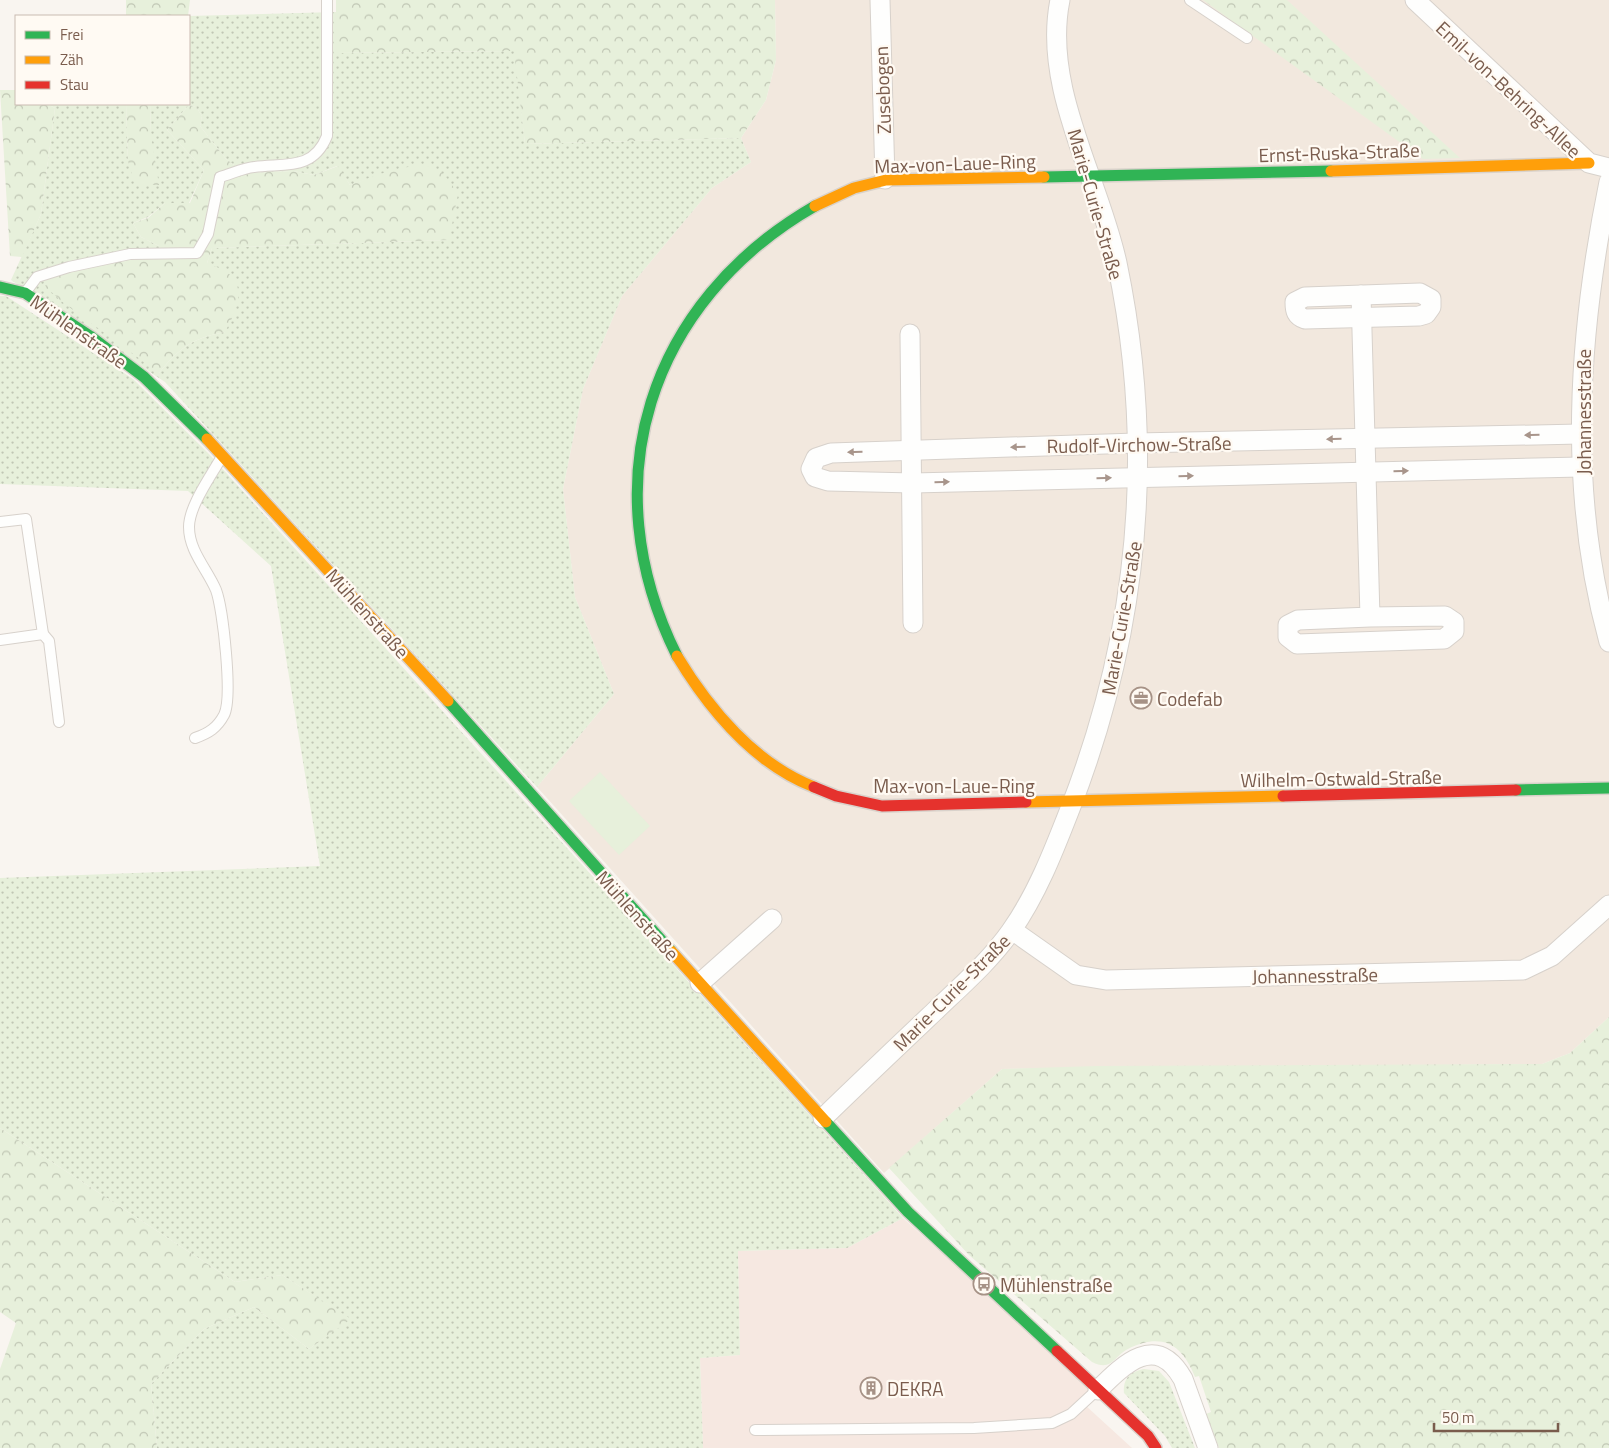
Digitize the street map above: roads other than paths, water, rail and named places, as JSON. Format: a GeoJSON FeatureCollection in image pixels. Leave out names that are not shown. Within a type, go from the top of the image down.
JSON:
{"type":"FeatureCollection","features":[{"type":"Feature","properties":{"kind":"street","name":"Zusebogen"},"geometry":{"type":"LineString","coordinates":[[880,0],[885,179]]}},
{"type":"Feature","properties":{"kind":"street","name":"Marie-Curie-Straße"},"geometry":{"type":"LineString","coordinates":[[823,1118],[982,965],[1012,930],[1050,862],[1100,726],[1119,652],[1135,541],[1137,477],[1130,342],[1116,260],[1072,123],[1058,64],[1058,13],[1060,0]]}},
{"type":"Feature","properties":{"kind":"street","name":"Emil-von-Behring-Allee"},"geometry":{"type":"LineString","coordinates":[[1417,1],[1589,163],[1609,168]]}},
{"type":"Feature","properties":{"kind":"street","name":"Ernst-Ruska-Straße"},"geometry":{"type":"LineString","coordinates":[[1090,176],[1589,163]]}},
{"type":"Feature","properties":{"kind":"street","name":"Max-von-Laue-Ring"},"geometry":{"type":"LineString","coordinates":[[1073,802],[882,806],[833,796],[789,774],[740,738],[706,700],[680,660],[655,609],[641,557],[636,503],[637,474],[643,430],[669,357],[701,302],[749,251],[800,215],[832,198],[864,184],[885,179],[1090,176]]}},
{"type":"Feature","properties":{"kind":"street","name":"Johannesstraße"},"geometry":{"type":"LineString","coordinates":[[1609,182],[1595,252],[1584,338],[1580,434],[1590,553],[1609,642]]}},
{"type":"Feature","properties":{"kind":"street","name":"Mühlenstraße"},"geometry":{"type":"LineString","coordinates":[[0,287],[25,292],[90,336],[144,377],[223,455],[457,711],[908,1212],[1148,1436],[1156,1448]]}},
{"type":"Feature","properties":{"kind":"street"},"geometry":{"type":"LineString","coordinates":[[1420,293],[1431,299],[1431,307],[1426,314],[1420,316],[1363,318],[1305,319],[1296,312],[1295,302],[1299,298],[1420,293]]}},
{"type":"Feature","properties":{"kind":"street"},"geometry":{"type":"LineString","coordinates":[[1361,295],[1370,617]]}},
{"type":"Feature","properties":{"kind":"street"},"geometry":{"type":"LineString","coordinates":[[910,334],[913,622]]}},
{"type":"Feature","properties":{"kind":"street","name":"Rudolf-Virchow-Straße"},"geometry":{"type":"LineString","coordinates":[[1580,434],[1136,443],[831,453],[816,458],[812,469],[815,477],[828,481],[913,483],[1582,467]]}},
{"type":"Feature","properties":{"kind":"street"},"geometry":{"type":"LineString","coordinates":[[1445,616],[1454,622],[1454,631],[1444,639],[1297,644],[1288,637],[1288,625],[1298,620],[1370,617],[1445,616]]}},
{"type":"Feature","properties":{"kind":"street","name":"Wilhelm-Ostwald-Straße"},"geometry":{"type":"LineString","coordinates":[[1073,802],[1609,788]]}},
{"type":"Feature","properties":{"kind":"street","name":"Johannesstraße"},"geometry":{"type":"LineString","coordinates":[[1012,930],[1076,975],[1106,980],[1523,970],[1552,956],[1609,905]]}},
{"type":"Feature","properties":{"kind":"street"},"geometry":{"type":"LineString","coordinates":[[700,983],[772,919]]}},
{"type":"Feature","properties":{"kind":"street"},"geometry":{"type":"LineString","coordinates":[[1098,1390],[1133,1358],[1148,1355],[1166,1359],[1177,1368],[1183,1378],[1208,1448]]}},
{"type":"Feature","properties":{"kind":"lane"},"geometry":{"type":"LineString","coordinates":[[25,292],[37,277],[69,267],[130,254],[197,253],[208,234],[220,177],[252,167],[289,166],[311,158],[321,149],[327,136],[327,0]]}},
{"type":"Feature","properties":{"kind":"lane"},"geometry":{"type":"LineString","coordinates":[[1190,0],[1247,38]]}},
{"type":"Feature","properties":{"kind":"lane"},"geometry":{"type":"LineString","coordinates":[[195,738],[209,733],[225,713],[227,663],[217,592],[190,541],[189,526],[192,512],[223,455]]}},
{"type":"Feature","properties":{"kind":"lane"},"geometry":{"type":"LineString","coordinates":[[0,522],[26,518],[43,634],[49,641],[59,722]]}},
{"type":"Feature","properties":{"kind":"lane"},"geometry":{"type":"LineString","coordinates":[[0,640],[43,634]]}},
{"type":"Feature","properties":{"kind":"lane"},"geometry":{"type":"LineString","coordinates":[[755,1430],[974,1428],[1052,1423],[1071,1414],[1098,1390]]}},
{"type":"Feature","properties":{"kind":"place","name":"Codefab"},"geometry":{"type":"Point","coordinates":[1141,698]}},
{"type":"Feature","properties":{"kind":"place","name":"Mühlenstraße"},"geometry":{"type":"Point","coordinates":[984,1284]}},
{"type":"Feature","properties":{"kind":"place","name":"DEKRA"},"geometry":{"type":"Point","coordinates":[871,1388]}}]}
